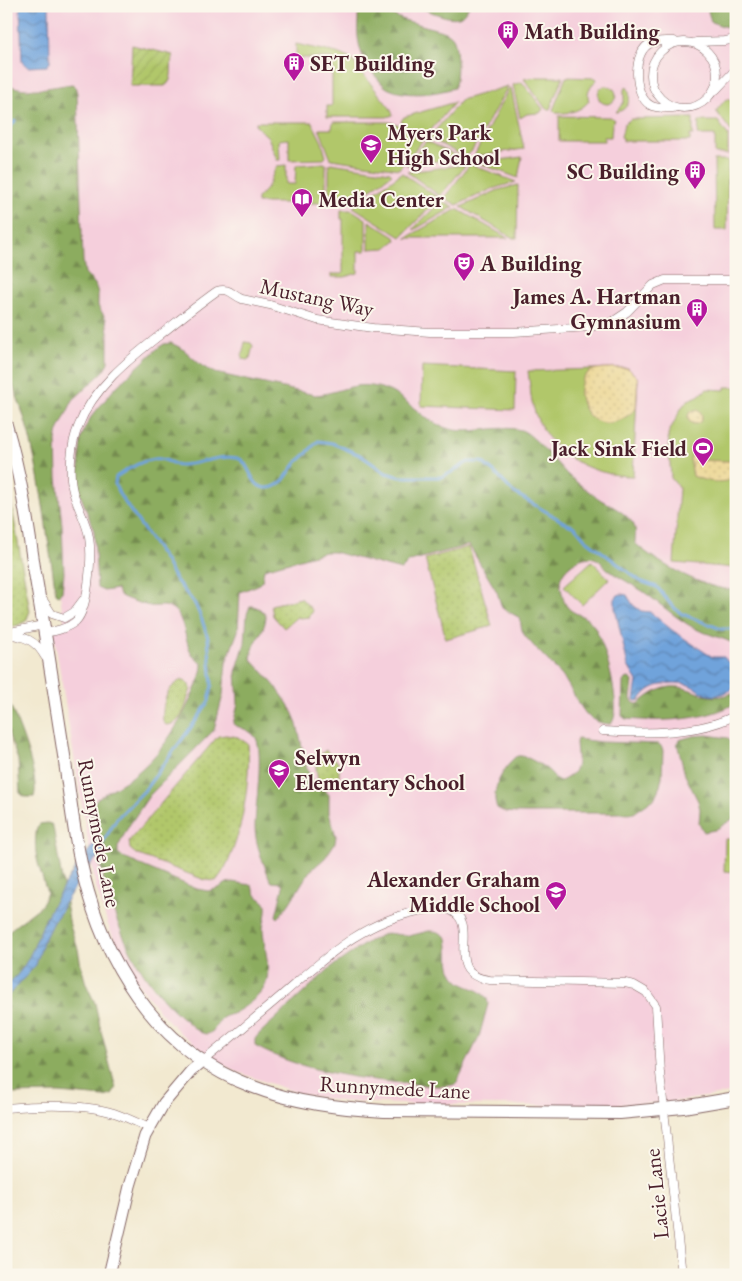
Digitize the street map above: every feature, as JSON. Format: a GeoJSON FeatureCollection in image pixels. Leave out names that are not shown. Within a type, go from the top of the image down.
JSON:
{"type":"FeatureCollection","features":[{"type":"Feature","properties":{"kind":"main road","name":"Runnymede Lane"},"geometry":{"type":"LineString","coordinates":[[6,425],[22,489],[84,877],[102,934],[117,966],[145,1008],[176,1039],[203,1061],[261,1090],[306,1102],[347,1108],[384,1111],[620,1113],[664,1109],[736,1098]]}},
{"type":"Feature","properties":{"kind":"street"},"geometry":{"type":"LineString","coordinates":[[736,39],[712,42],[656,41],[650,43],[645,46],[640,56],[637,78],[641,95],[649,105],[683,108],[694,107],[703,102],[736,69]]}},
{"type":"Feature","properties":{"kind":"street"},"geometry":{"type":"LineString","coordinates":[[683,108],[672,106],[662,100],[654,91],[651,80],[651,69],[655,58],[662,49],[672,44],[683,41],[694,43],[704,48],[711,55],[716,64],[718,75],[711,95]]}},
{"type":"Feature","properties":{"kind":"street","name":"Mustang Way"},"geometry":{"type":"LineString","coordinates":[[86,594],[91,553],[89,536],[74,494],[71,479],[74,437],[78,426],[103,386],[126,361],[217,291],[222,289],[231,291],[242,299],[331,322],[399,330],[514,332],[589,327],[612,322],[627,312],[654,285],[665,280],[736,280]]}},
{"type":"Feature","properties":{"kind":"street"},"geometry":{"type":"LineString","coordinates":[[38,590],[50,612],[61,618],[67,617],[74,612],[86,594]]}},
{"type":"Feature","properties":{"kind":"street"},"geometry":{"type":"LineString","coordinates":[[6,634],[44,629],[59,630],[76,621],[83,609],[86,594]]}},
{"type":"Feature","properties":{"kind":"street"},"geometry":{"type":"LineString","coordinates":[[6,634],[26,638],[36,643],[44,655],[50,671]]}},
{"type":"Feature","properties":{"kind":"street"},"geometry":{"type":"LineString","coordinates":[[603,731],[682,730],[706,727],[736,715]]}},
{"type":"Feature","properties":{"kind":"street","name":"Lacie Lane"},"geometry":{"type":"LineString","coordinates":[[203,1061],[352,937],[385,921],[416,912],[446,909],[456,915],[463,927],[464,960],[467,971],[474,976],[486,980],[625,983],[634,985],[646,992],[654,1001],[656,1011],[660,1073],[682,1275]]}},
{"type":"Feature","properties":{"kind":"street"},"geometry":{"type":"LineString","coordinates":[[110,1275],[134,1167],[142,1144],[149,1128],[170,1096],[191,1071],[203,1061]]}},
{"type":"Feature","properties":{"kind":"street"},"geometry":{"type":"LineString","coordinates":[[6,1108],[47,1107],[104,1110],[149,1128]]}},
{"type":"Feature","properties":{"kind":"shaded area"},"geometry":{"type":"Polygon","coordinates":[[[6,6],[736,6],[736,1092],[673,1102],[594,1106],[401,1104],[341,1101],[301,1094],[237,1072],[220,1063],[180,1033],[160,1012],[124,962],[108,925],[95,884],[53,629],[65,626],[42,486],[29,430],[6,373],[6,6]]]}},
{"type":"Feature","properties":{"kind":"green space"},"geometry":{"type":"Polygon","coordinates":[[[360,6],[372,6],[404,20],[451,35],[455,42],[457,55],[454,88],[438,92],[412,94],[396,92],[384,86],[367,65],[361,52],[358,37],[360,6]]]}},
{"type":"Feature","properties":{"kind":"green space"},"geometry":{"type":"Polygon","coordinates":[[[417,6],[469,6],[461,16],[451,18],[417,6]]]}},
{"type":"Feature","properties":{"kind":"green space"},"geometry":{"type":"Polygon","coordinates":[[[710,6],[736,6],[736,24],[726,27],[711,22],[708,11],[710,6]]]}},
{"type":"Feature","properties":{"kind":"green space"},"geometry":{"type":"Polygon","coordinates":[[[296,44],[337,53],[351,59],[390,108],[393,115],[387,117],[327,117],[327,106],[332,106],[332,58],[296,58],[296,44]]]}},
{"type":"Feature","properties":{"kind":"green space"},"geometry":{"type":"Polygon","coordinates":[[[132,45],[173,55],[170,80],[165,86],[130,86],[132,45]]]}},
{"type":"Feature","properties":{"kind":"green space"},"geometry":{"type":"Polygon","coordinates":[[[563,77],[550,109],[546,109],[524,79],[563,77]]]}},
{"type":"Feature","properties":{"kind":"green space"},"geometry":{"type":"Polygon","coordinates":[[[566,77],[596,78],[597,80],[589,89],[589,101],[586,104],[574,111],[556,113],[553,110],[566,77]]]}},
{"type":"Feature","properties":{"kind":"green space"},"geometry":{"type":"Polygon","coordinates":[[[522,82],[543,109],[540,113],[527,114],[520,118],[513,85],[522,82]]]}},
{"type":"Feature","properties":{"kind":"green space"},"geometry":{"type":"Polygon","coordinates":[[[6,84],[22,89],[72,84],[75,86],[77,93],[83,261],[85,273],[95,284],[98,293],[98,306],[106,319],[108,332],[108,362],[104,371],[73,400],[58,431],[56,441],[64,573],[62,592],[58,595],[56,593],[38,473],[32,447],[17,395],[6,370],[6,84]]]}},
{"type":"Feature","properties":{"kind":"green space"},"geometry":{"type":"Polygon","coordinates":[[[508,86],[472,151],[465,157],[429,138],[461,100],[508,86]]]}},
{"type":"Feature","properties":{"kind":"green space"},"geometry":{"type":"Polygon","coordinates":[[[607,86],[613,89],[616,95],[613,101],[607,104],[601,101],[598,95],[601,89],[607,86]]]}},
{"type":"Feature","properties":{"kind":"green space"},"geometry":{"type":"Polygon","coordinates":[[[627,87],[630,95],[628,102],[624,109],[616,112],[624,102],[624,89],[627,87]]]}},
{"type":"Feature","properties":{"kind":"green space"},"geometry":{"type":"Polygon","coordinates":[[[509,88],[511,88],[524,149],[474,156],[509,88]]]}},
{"type":"Feature","properties":{"kind":"green space"},"geometry":{"type":"Polygon","coordinates":[[[728,99],[736,110],[736,135],[734,135],[716,111],[728,99]]]}},
{"type":"Feature","properties":{"kind":"green space"},"geometry":{"type":"Polygon","coordinates":[[[455,102],[425,137],[401,121],[404,117],[455,102]]]}},
{"type":"Feature","properties":{"kind":"green space"},"geometry":{"type":"Polygon","coordinates":[[[559,116],[610,117],[614,119],[611,137],[604,137],[604,141],[559,141],[559,116]]]}},
{"type":"Feature","properties":{"kind":"green space"},"geometry":{"type":"Polygon","coordinates":[[[693,118],[693,135],[690,135],[690,141],[623,141],[621,137],[624,124],[631,119],[693,118]]]}},
{"type":"Feature","properties":{"kind":"green space"},"geometry":{"type":"Polygon","coordinates":[[[699,121],[718,121],[728,135],[728,154],[715,154],[715,135],[698,135],[699,121]]]}},
{"type":"Feature","properties":{"kind":"green space"},"geometry":{"type":"Polygon","coordinates":[[[256,122],[312,122],[322,142],[326,157],[324,159],[289,160],[289,139],[279,140],[280,160],[277,160],[268,137],[255,125],[256,122]]]}},
{"type":"Feature","properties":{"kind":"green space"},"geometry":{"type":"Polygon","coordinates":[[[333,122],[389,122],[397,124],[423,140],[399,169],[331,159],[319,129],[332,129],[333,122]]]}},
{"type":"Feature","properties":{"kind":"green space"},"geometry":{"type":"Polygon","coordinates":[[[426,141],[461,158],[406,165],[426,141]]]}},
{"type":"Feature","properties":{"kind":"green space"},"geometry":{"type":"Polygon","coordinates":[[[522,157],[518,178],[478,163],[522,157]]]}},
{"type":"Feature","properties":{"kind":"green space"},"geometry":{"type":"Polygon","coordinates":[[[714,160],[728,160],[727,230],[715,230],[714,160]]]}},
{"type":"Feature","properties":{"kind":"green space"},"geometry":{"type":"Polygon","coordinates":[[[326,164],[326,203],[257,203],[257,198],[268,186],[277,166],[286,165],[286,184],[295,184],[296,165],[326,164]]]}},
{"type":"Feature","properties":{"kind":"green space"},"geometry":{"type":"Polygon","coordinates":[[[329,164],[390,172],[392,174],[353,202],[342,201],[341,196],[329,195],[329,164]]]}},
{"type":"Feature","properties":{"kind":"green space"},"geometry":{"type":"Polygon","coordinates":[[[470,164],[516,182],[492,189],[457,205],[444,198],[470,164]]]}},
{"type":"Feature","properties":{"kind":"green space"},"geometry":{"type":"Polygon","coordinates":[[[465,166],[440,196],[407,172],[465,166]]]}},
{"type":"Feature","properties":{"kind":"green space"},"geometry":{"type":"Polygon","coordinates":[[[402,173],[439,198],[401,237],[353,207],[402,173]]]}},
{"type":"Feature","properties":{"kind":"green space"},"geometry":{"type":"Polygon","coordinates":[[[518,185],[517,238],[513,238],[461,207],[498,190],[518,185]]]}},
{"type":"Feature","properties":{"kind":"green space"},"geometry":{"type":"Polygon","coordinates":[[[441,201],[454,207],[414,230],[414,228],[441,201]]]}},
{"type":"Feature","properties":{"kind":"green space"},"geometry":{"type":"Polygon","coordinates":[[[457,209],[508,238],[406,238],[457,209]]]}},
{"type":"Feature","properties":{"kind":"green space"},"geometry":{"type":"Polygon","coordinates":[[[341,210],[352,210],[366,219],[366,251],[358,251],[358,273],[345,277],[331,277],[331,274],[343,274],[343,219],[341,219],[341,210]]]}},
{"type":"Feature","properties":{"kind":"green space"},"geometry":{"type":"Polygon","coordinates":[[[369,221],[395,237],[396,240],[386,248],[369,249],[369,221]]]}},
{"type":"Feature","properties":{"kind":"green space"},"geometry":{"type":"Polygon","coordinates":[[[245,342],[251,343],[253,346],[250,358],[247,360],[243,359],[242,356],[245,342]]]}},
{"type":"Feature","properties":{"kind":"green space"},"geometry":{"type":"Polygon","coordinates":[[[171,343],[183,349],[202,366],[215,373],[315,395],[355,386],[371,386],[390,391],[429,419],[446,428],[464,431],[502,428],[521,430],[533,438],[570,477],[629,518],[635,527],[635,543],[644,551],[668,567],[696,580],[724,589],[736,590],[736,645],[687,624],[644,592],[611,572],[594,558],[589,557],[578,560],[564,572],[560,582],[565,603],[572,611],[590,621],[603,646],[611,676],[615,705],[614,716],[611,724],[608,724],[589,717],[562,676],[525,636],[520,618],[502,608],[497,592],[469,545],[410,561],[401,570],[334,552],[325,552],[264,569],[262,581],[258,585],[240,592],[238,631],[226,663],[223,695],[214,730],[149,796],[128,827],[118,847],[118,853],[124,858],[197,889],[208,891],[232,882],[251,885],[256,895],[265,903],[263,935],[267,959],[267,982],[258,995],[248,1004],[222,1018],[212,1032],[207,1034],[195,1029],[167,1003],[151,984],[138,964],[126,942],[109,896],[92,825],[92,812],[95,801],[129,779],[151,760],[173,731],[186,709],[202,667],[202,663],[190,651],[180,618],[173,609],[165,606],[148,606],[130,600],[120,595],[117,589],[104,591],[97,588],[94,531],[79,491],[81,439],[91,417],[115,388],[158,348],[164,344],[171,343]]]}},
{"type":"Feature","properties":{"kind":"green space"},"geometry":{"type":"Polygon","coordinates":[[[422,366],[516,371],[515,410],[421,406],[422,366]]]}},
{"type":"Feature","properties":{"kind":"green space"},"geometry":{"type":"Polygon","coordinates":[[[628,368],[638,378],[633,476],[600,472],[571,458],[558,448],[539,422],[532,402],[528,371],[628,368]]]}},
{"type":"Feature","properties":{"kind":"green space","name":"Jack Sink Field"},"geometry":{"type":"Polygon","coordinates":[[[725,387],[736,387],[736,568],[674,563],[679,488],[671,478],[668,434],[682,407],[688,400],[698,396],[707,389],[725,390],[725,387]]]}},
{"type":"Feature","properties":{"kind":"green space"},"geometry":{"type":"Polygon","coordinates":[[[6,473],[30,611],[26,621],[6,628],[6,473]]]}},
{"type":"Feature","properties":{"kind":"green space"},"geometry":{"type":"Polygon","coordinates":[[[469,547],[492,626],[446,639],[425,559],[469,547]]]}},
{"type":"Feature","properties":{"kind":"green space"},"geometry":{"type":"Polygon","coordinates":[[[592,561],[609,579],[582,605],[564,586],[592,561]]]}},
{"type":"Feature","properties":{"kind":"green space"},"geometry":{"type":"Polygon","coordinates":[[[301,598],[312,610],[312,613],[309,615],[310,617],[299,618],[298,616],[284,628],[273,616],[271,605],[301,598]]]}},
{"type":"Feature","properties":{"kind":"green space"},"geometry":{"type":"Polygon","coordinates":[[[250,606],[260,609],[266,616],[264,627],[254,647],[251,659],[288,703],[296,721],[312,781],[329,795],[329,813],[336,836],[335,843],[325,858],[309,872],[278,918],[276,916],[283,887],[282,883],[270,880],[255,834],[259,768],[258,746],[256,738],[251,733],[233,724],[238,704],[236,672],[245,643],[247,614],[250,606]]]}},
{"type":"Feature","properties":{"kind":"green space"},"geometry":{"type":"Polygon","coordinates":[[[629,678],[633,681],[631,699],[634,703],[638,704],[657,691],[675,687],[716,697],[736,691],[736,703],[711,714],[697,717],[668,720],[626,719],[622,716],[623,682],[629,678]]]}},
{"type":"Feature","properties":{"kind":"green space"},"geometry":{"type":"Polygon","coordinates":[[[181,680],[187,682],[191,688],[187,703],[180,718],[172,724],[166,725],[163,722],[163,716],[166,698],[171,688],[181,680]]]}},
{"type":"Feature","properties":{"kind":"green space"},"geometry":{"type":"Polygon","coordinates":[[[6,695],[31,761],[35,788],[34,797],[25,797],[20,793],[18,760],[6,727],[6,695]]]}},
{"type":"Feature","properties":{"kind":"green space"},"geometry":{"type":"Polygon","coordinates":[[[707,735],[728,738],[736,750],[736,817],[715,830],[704,832],[699,824],[700,809],[698,801],[685,775],[677,743],[679,740],[693,736],[707,735]]]}},
{"type":"Feature","properties":{"kind":"green space"},"geometry":{"type":"Polygon","coordinates":[[[218,736],[238,737],[248,744],[248,777],[243,815],[238,834],[225,868],[216,881],[205,880],[136,854],[130,849],[129,841],[218,736]]]}},
{"type":"Feature","properties":{"kind":"green space"},"geometry":{"type":"Polygon","coordinates":[[[577,739],[601,742],[659,744],[663,751],[662,777],[654,799],[634,813],[517,813],[505,812],[497,808],[495,796],[497,785],[502,774],[514,758],[524,756],[540,764],[561,781],[572,773],[577,765],[577,739]]]}},
{"type":"Feature","properties":{"kind":"green space"},"geometry":{"type":"Polygon","coordinates":[[[326,750],[339,763],[339,776],[323,785],[318,781],[315,761],[326,750]]]}},
{"type":"Feature","properties":{"kind":"green space"},"geometry":{"type":"Polygon","coordinates":[[[47,823],[53,827],[70,926],[78,949],[86,984],[95,1003],[116,1089],[112,1095],[104,1097],[59,1093],[6,1094],[6,933],[41,906],[47,893],[35,845],[37,827],[40,824],[47,823]]]}},
{"type":"Feature","properties":{"kind":"green space"},"geometry":{"type":"Polygon","coordinates":[[[725,839],[736,839],[736,872],[724,871],[725,839]]]}},
{"type":"Feature","properties":{"kind":"green space"},"geometry":{"type":"Polygon","coordinates":[[[429,931],[439,932],[447,938],[450,965],[455,977],[460,982],[483,994],[488,1004],[479,1037],[456,1084],[446,1086],[430,1085],[353,1077],[292,1062],[255,1046],[255,1039],[259,1034],[330,968],[369,941],[387,933],[409,936],[429,931]]]}},
{"type":"Feature","properties":{"kind":"sand"},"geometry":{"type":"Polygon","coordinates":[[[628,368],[638,378],[636,409],[619,421],[604,423],[593,418],[584,409],[580,397],[581,385],[586,375],[596,369],[628,368]]]}},
{"type":"Feature","properties":{"kind":"sand"},"geometry":{"type":"Polygon","coordinates":[[[695,410],[700,412],[702,417],[700,422],[695,424],[690,422],[688,417],[690,412],[695,410]]]}},
{"type":"Feature","properties":{"kind":"sand"},"geometry":{"type":"Polygon","coordinates":[[[694,454],[701,460],[730,461],[736,456],[736,477],[714,482],[693,476],[690,459],[694,454]]]}},
{"type":"Feature","properties":{"kind":"water"},"geometry":{"type":"Polygon","coordinates":[[[20,6],[49,6],[50,62],[47,66],[28,67],[22,62],[20,6]]]}},
{"type":"Feature","properties":{"kind":"water"},"geometry":{"type":"Polygon","coordinates":[[[621,594],[627,595],[633,605],[641,611],[650,612],[672,630],[706,653],[713,657],[724,657],[728,662],[736,663],[735,687],[724,694],[711,696],[689,685],[669,683],[649,690],[640,700],[634,700],[637,681],[628,666],[615,608],[615,599],[621,594]]]}},
{"type":"Feature","properties":{"kind":"water"},"geometry":{"type":"Polygon","coordinates":[[[99,838],[105,849],[86,870],[53,922],[43,942],[36,965],[6,998],[6,985],[27,961],[44,921],[60,892],[78,864],[99,838]]]}},
{"type":"Feature","properties":{"kind":"waterway"},"geometry":{"type":"LineString","coordinates":[[6,132],[15,121]]}},
{"type":"Feature","properties":{"kind":"waterway"},"geometry":{"type":"LineString","coordinates":[[102,844],[117,818],[144,791],[200,715],[209,701],[212,685],[208,638],[195,604],[175,579],[164,559],[119,494],[115,484],[116,477],[129,468],[150,460],[165,460],[180,465],[223,457],[237,458],[246,465],[255,482],[265,488],[281,483],[296,463],[318,441],[332,443],[360,455],[386,473],[401,477],[441,477],[468,462],[482,462],[513,492],[575,527],[585,539],[640,581],[657,587],[672,606],[682,614],[721,629],[736,629]]}},
{"type":"Feature","properties":{"kind":"place","name":"Math Building"},"geometry":{"type":"Point","coordinates":[508,50]}},
{"type":"Feature","properties":{"kind":"place","name":"SET Building"},"geometry":{"type":"Point","coordinates":[294,82]}},
{"type":"Feature","properties":{"kind":"place","name":"Myers Park High School"},"geometry":{"type":"Point","coordinates":[371,164]}},
{"type":"Feature","properties":{"kind":"place","name":"SC Building"},"geometry":{"type":"Point","coordinates":[695,190]}},
{"type":"Feature","properties":{"kind":"place","name":"Media Center"},"geometry":{"type":"Point","coordinates":[302,218]}},
{"type":"Feature","properties":{"kind":"place","name":"A Building"},"geometry":{"type":"Point","coordinates":[464,282]}},
{"type":"Feature","properties":{"kind":"place","name":"James A. Hartman Gymnasium"},"geometry":{"type":"Point","coordinates":[697,328]}},
{"type":"Feature","properties":{"kind":"place","name":"Jack Sink Field"},"geometry":{"type":"Point","coordinates":[703,467]}},
{"type":"Feature","properties":{"kind":"place","name":"Selwyn Elementary School"},"geometry":{"type":"Point","coordinates":[279,789]}},
{"type":"Feature","properties":{"kind":"place","name":"Alexander Graham Middle School"},"geometry":{"type":"Point","coordinates":[556,911]}}]}
